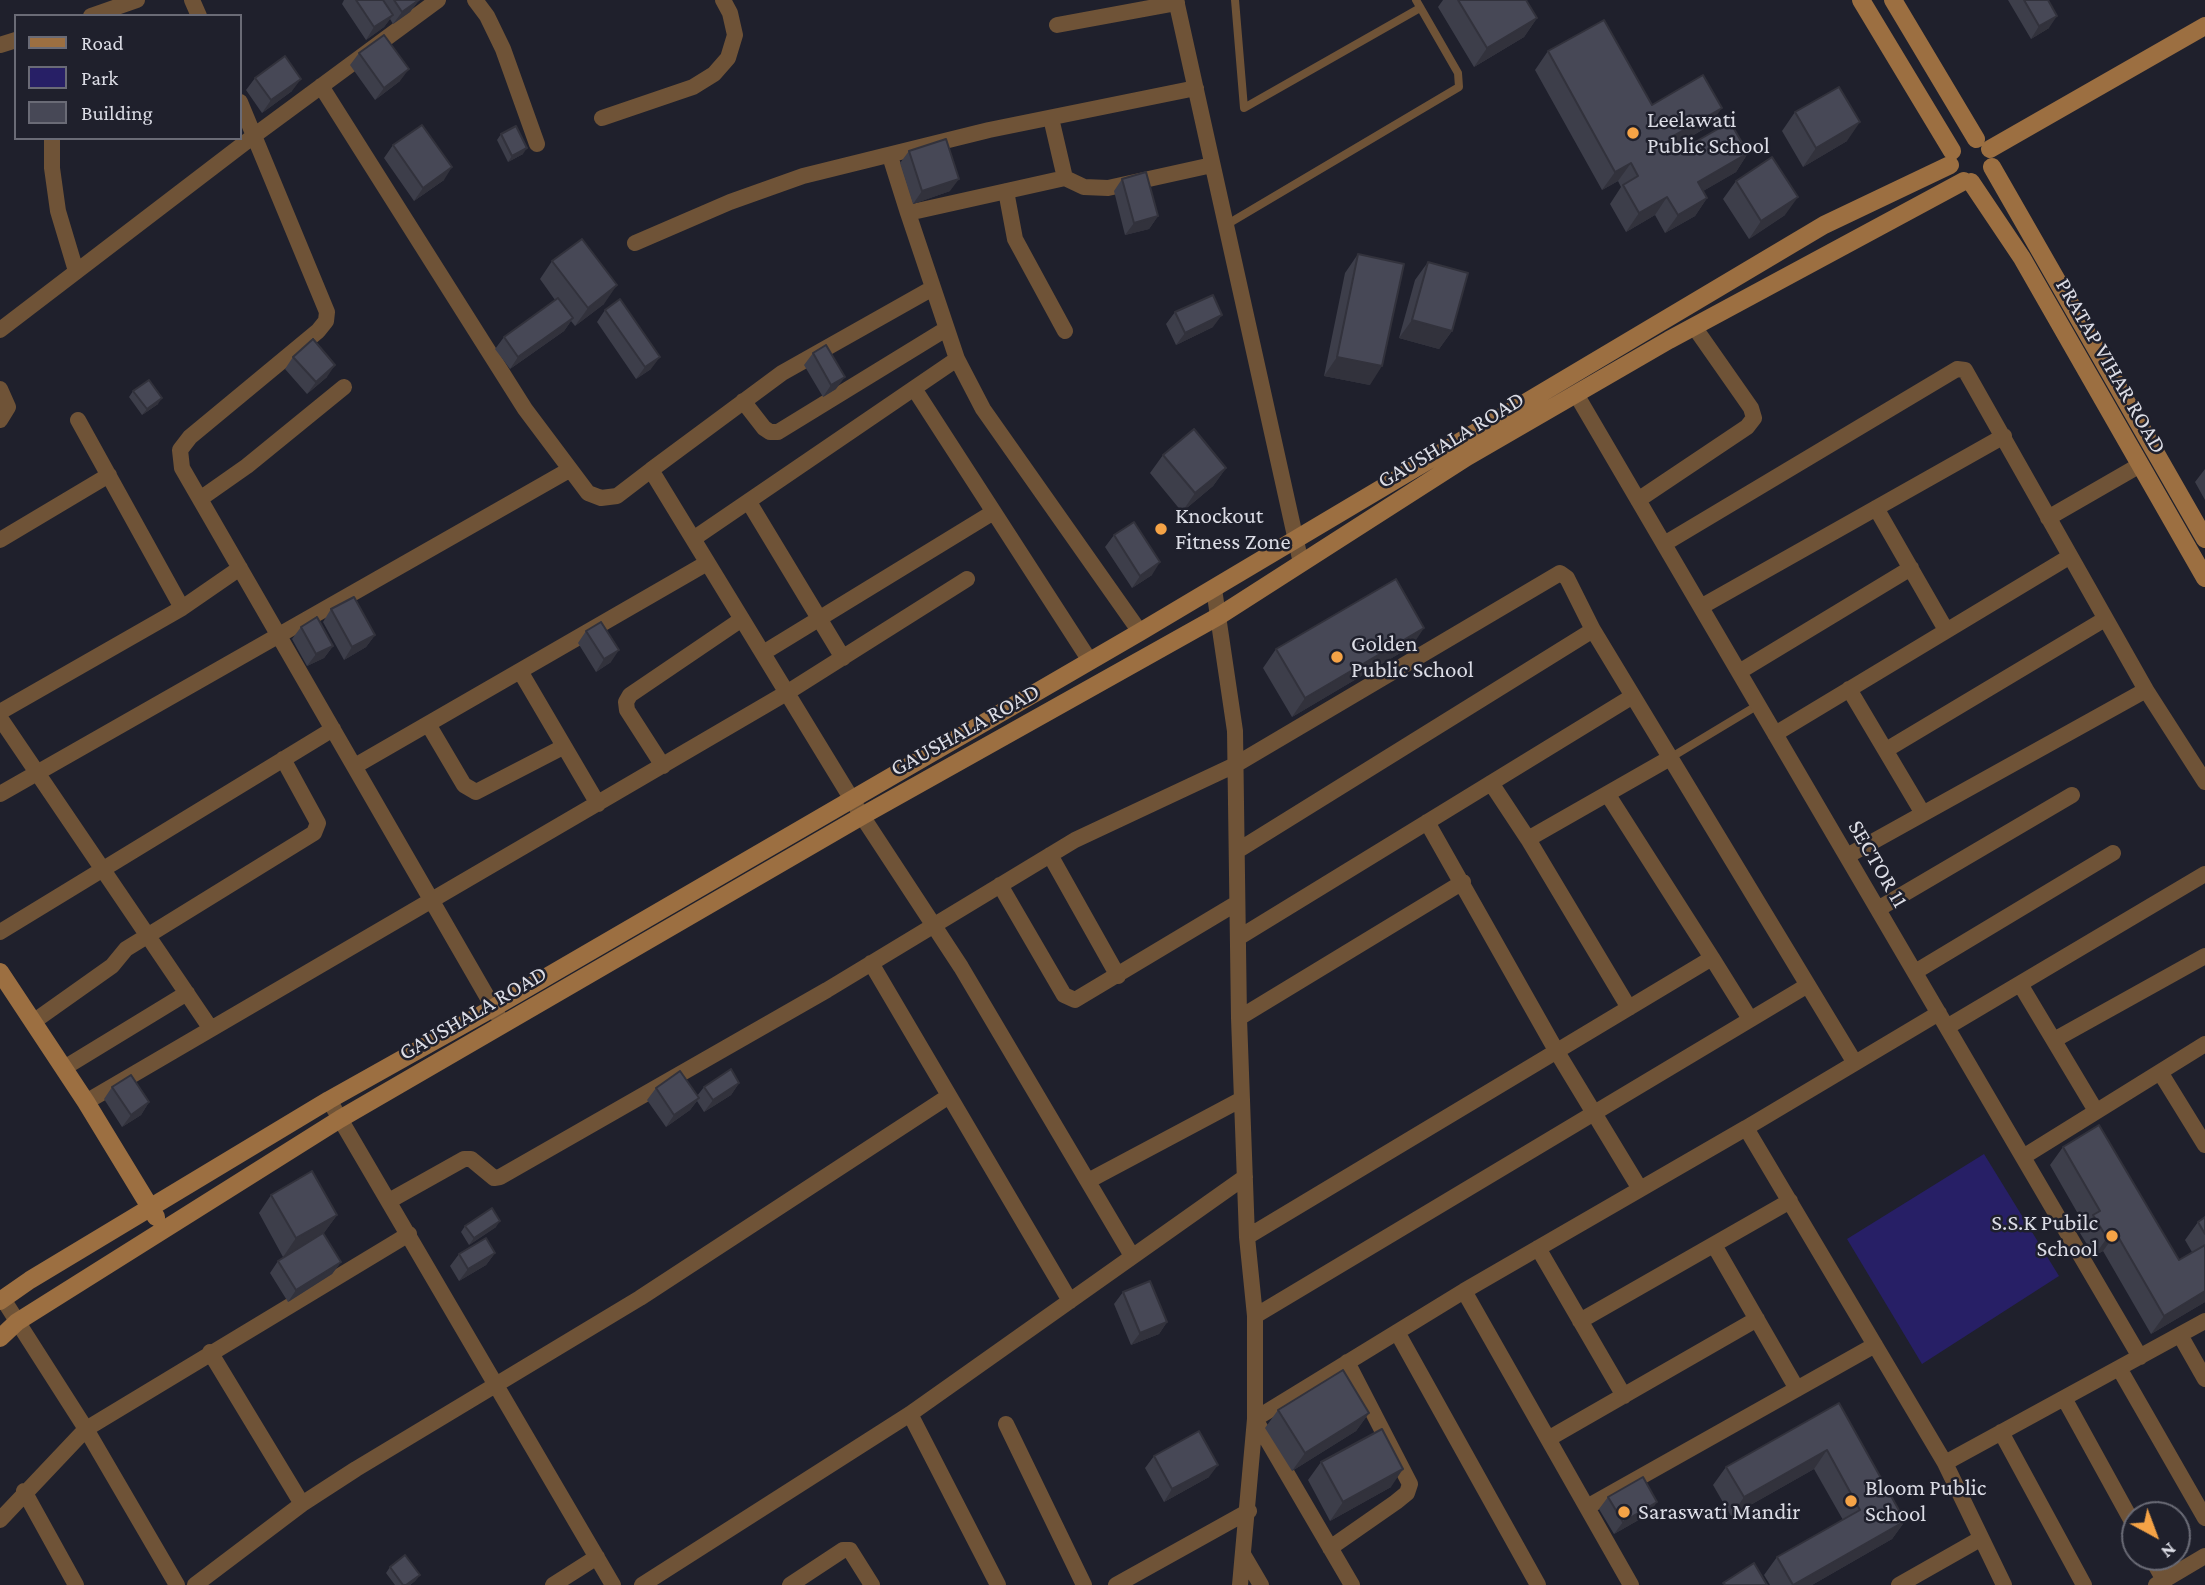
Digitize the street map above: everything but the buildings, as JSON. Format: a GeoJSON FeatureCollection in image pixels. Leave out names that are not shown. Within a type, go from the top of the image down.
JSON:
{"type":"FeatureCollection","features":[{"type":"Feature","properties":{"kind":"street"},"geometry":{"type":"LineString","coordinates":[[98,14],[137,0]]}},
{"type":"Feature","properties":{"kind":"street"},"geometry":{"type":"LineString","coordinates":[[0,330],[255,135],[438,0]]}},
{"type":"Feature","properties":{"kind":"street"},"geometry":{"type":"LineString","coordinates":[[475,0],[487,16],[503,49],[537,144]]}},
{"type":"Feature","properties":{"kind":"street"},"geometry":{"type":"LineString","coordinates":[[602,118],[693,87],[714,74],[728,58],[735,36],[730,13],[723,0]]}},
{"type":"Feature","properties":{"kind":"street","name":"PRATAP VIHAR ROAD"},"geometry":{"type":"LineString","coordinates":[[1861,0],[1951,158],[1953,172],[1967,181],[2022,258],[2140,466],[2200,544]]}},
{"type":"Feature","properties":{"kind":"street","name":"PRATAP VIHAR ROAD"},"geometry":{"type":"LineString","coordinates":[[1893,0],[1983,144],[1992,167],[2200,544],[2205,578]]}},
{"type":"Feature","properties":{"kind":"street"},"geometry":{"type":"LineString","coordinates":[[1057,24],[1176,1],[1301,563]]}},
{"type":"Feature","properties":{"kind":"street"},"geometry":{"type":"LineString","coordinates":[[1951,158],[1962,141],[1983,144],[2205,26]]}},
{"type":"Feature","properties":{"kind":"street"},"geometry":{"type":"LineString","coordinates":[[321,86],[525,409],[588,493],[601,498],[617,495],[743,401],[832,343],[932,289]]}},
{"type":"Feature","properties":{"kind":"street"},"geometry":{"type":"LineString","coordinates":[[635,243],[730,202],[803,176],[989,130],[1195,88]]}},
{"type":"Feature","properties":{"kind":"street"},"geometry":{"type":"LineString","coordinates":[[242,107],[327,312],[326,321],[190,437],[180,450],[182,468],[498,1016]]}},
{"type":"Feature","properties":{"kind":"street"},"geometry":{"type":"LineString","coordinates":[[1051,118],[1065,178]]}},
{"type":"Feature","properties":{"kind":"street"},"geometry":{"type":"LineString","coordinates":[[52,140],[52,168],[58,211],[76,271]]}},
{"type":"Feature","properties":{"kind":"street"},"geometry":{"type":"LineString","coordinates":[[890,156],[957,359],[983,409],[1140,632]]}},
{"type":"Feature","properties":{"kind":"street","name":"GAUSHALA ROAD"},"geometry":{"type":"LineString","coordinates":[[0,1338],[17,1322],[498,1016],[851,798],[1214,589],[1824,225],[1951,158]]}},
{"type":"Feature","properties":{"kind":"street"},"geometry":{"type":"LineString","coordinates":[[908,213],[1065,178],[1084,187],[1108,188],[1212,165]]}},
{"type":"Feature","properties":{"kind":"street"},"geometry":{"type":"LineString","coordinates":[[1967,181],[1984,178],[1992,167]]}},
{"type":"Feature","properties":{"kind":"street","name":"GAUSHALA ROAD"},"geometry":{"type":"LineString","coordinates":[[1,1300],[329,1100],[498,1016],[1219,616],[1467,457],[1695,328],[1967,181]]}},
{"type":"Feature","properties":{"kind":"street"},"geometry":{"type":"LineString","coordinates":[[1006,191],[1015,239],[1065,331]]}},
{"type":"Feature","properties":{"kind":"street"},"geometry":{"type":"LineString","coordinates":[[1638,499],[1747,427],[1754,418],[1751,408],[1695,328]]}},
{"type":"Feature","properties":{"kind":"street"},"geometry":{"type":"LineString","coordinates":[[743,401],[764,428],[770,432],[778,432],[946,329]]}},
{"type":"Feature","properties":{"kind":"street"},"geometry":{"type":"LineString","coordinates":[[693,539],[750,504],[957,359]]}},
{"type":"Feature","properties":{"kind":"street"},"geometry":{"type":"LineString","coordinates":[[1664,544],[1957,369],[1965,370],[2146,690],[2205,782]]}},
{"type":"Feature","properties":{"kind":"street"},"geometry":{"type":"LineString","coordinates":[[200,499],[247,466],[344,387]]}},
{"type":"Feature","properties":{"kind":"street"},"geometry":{"type":"LineString","coordinates":[[0,389],[8,407],[6,416],[0,420]]}},
{"type":"Feature","properties":{"kind":"street"},"geometry":{"type":"LineString","coordinates":[[915,390],[1090,661]]}},
{"type":"Feature","properties":{"kind":"street","name":"SECTOR 11"},"geometry":{"type":"LineString","coordinates":[[1576,394],[1703,606],[1758,705],[2140,1357]]}},
{"type":"Feature","properties":{"kind":"street"},"geometry":{"type":"LineString","coordinates":[[78,420],[182,608]]}},
{"type":"Feature","properties":{"kind":"street"},"geometry":{"type":"LineString","coordinates":[[1703,606],[2004,436]]}},
{"type":"Feature","properties":{"kind":"street"},"geometry":{"type":"LineString","coordinates":[[2048,518],[2140,466]]}},
{"type":"Feature","properties":{"kind":"street"},"geometry":{"type":"LineString","coordinates":[[0,794],[569,470]]}},
{"type":"Feature","properties":{"kind":"street"},"geometry":{"type":"LineString","coordinates":[[651,470],[862,816],[934,925],[1132,1256]]}},
{"type":"Feature","properties":{"kind":"street"},"geometry":{"type":"LineString","coordinates":[[0,540],[109,475]]}},
{"type":"Feature","properties":{"kind":"street"},"geometry":{"type":"LineString","coordinates":[[750,504],[843,658]]}},
{"type":"Feature","properties":{"kind":"street"},"geometry":{"type":"LineString","coordinates":[[1876,508],[1946,630]]}},
{"type":"Feature","properties":{"kind":"street"},"geometry":{"type":"LineString","coordinates":[[762,653],[992,513]]}},
{"type":"Feature","properties":{"kind":"street"},"geometry":{"type":"LineString","coordinates":[[1775,733],[2069,557]]}},
{"type":"Feature","properties":{"kind":"street"},"geometry":{"type":"LineString","coordinates":[[355,766],[707,563]]}},
{"type":"Feature","properties":{"kind":"street"},"geometry":{"type":"LineString","coordinates":[[0,712],[182,608],[240,568]]}},
{"type":"Feature","properties":{"kind":"street"},"geometry":{"type":"LineString","coordinates":[[1739,671],[1911,568]]}},
{"type":"Feature","properties":{"kind":"street"},"geometry":{"type":"LineString","coordinates":[[389,1201],[464,1159],[471,1159],[494,1178],[500,1177],[871,963],[1075,840],[1235,765],[1560,573],[1567,578],[1593,630],[1855,1063]]}},
{"type":"Feature","properties":{"kind":"street"},"geometry":{"type":"LineString","coordinates":[[86,1102],[788,692],[967,579]]}},
{"type":"Feature","properties":{"kind":"street"},"geometry":{"type":"LineString","coordinates":[[1214,589],[1235,731],[1239,1018],[1247,1237],[1255,1316],[1255,1419],[1249,1511],[1240,1585]]}},
{"type":"Feature","properties":{"kind":"street"},"geometry":{"type":"LineString","coordinates":[[1885,750],[2105,619]]}},
{"type":"Feature","properties":{"kind":"street"},"geometry":{"type":"LineString","coordinates":[[663,766],[627,710],[626,702],[630,695],[742,620]]}},
{"type":"Feature","properties":{"kind":"street"},"geometry":{"type":"LineString","coordinates":[[1237,851],[1593,630]]}},
{"type":"Feature","properties":{"kind":"street"},"geometry":{"type":"LineString","coordinates":[[520,671],[598,804]]}},
{"type":"Feature","properties":{"kind":"street"},"geometry":{"type":"LineString","coordinates":[[1849,689],[1922,812]]}},
{"type":"Feature","properties":{"kind":"street"},"geometry":{"type":"LineString","coordinates":[[1847,856],[2146,690]]}},
{"type":"Feature","properties":{"kind":"street"},"geometry":{"type":"LineString","coordinates":[[1238,938],[1633,696]]}},
{"type":"Feature","properties":{"kind":"street"},"geometry":{"type":"LineString","coordinates":[[0,718],[211,1029]]}},
{"type":"Feature","properties":{"kind":"street"},"geometry":{"type":"LineString","coordinates":[[428,724],[464,785],[476,792],[563,747]]}},
{"type":"Feature","properties":{"kind":"street"},"geometry":{"type":"LineString","coordinates":[[0,932],[333,729]]}},
{"type":"Feature","properties":{"kind":"street"},"geometry":{"type":"LineString","coordinates":[[1528,839],[1670,758]]}},
{"type":"Feature","properties":{"kind":"street"},"geometry":{"type":"LineString","coordinates":[[33,1022],[112,966],[126,949],[148,934],[318,828],[318,823],[283,759]]}},
{"type":"Feature","properties":{"kind":"street"},"geometry":{"type":"LineString","coordinates":[[1491,783],[1528,839],[1629,1008]]}},
{"type":"Feature","properties":{"kind":"street"},"geometry":{"type":"LineString","coordinates":[[1608,795],[1750,1019]]}},
{"type":"Feature","properties":{"kind":"street"},"geometry":{"type":"LineString","coordinates":[[1878,909],[2072,795]]}},
{"type":"Feature","properties":{"kind":"street"},"geometry":{"type":"LineString","coordinates":[[1427,822],[1557,1052],[1640,1189]]}},
{"type":"Feature","properties":{"kind":"street"},"geometry":{"type":"LineString","coordinates":[[1915,972],[2113,853]]}},
{"type":"Feature","properties":{"kind":"street"},"geometry":{"type":"LineString","coordinates":[[1051,855],[1118,976]]}},
{"type":"Feature","properties":{"kind":"street"},"geometry":{"type":"LineString","coordinates":[[1947,1027],[2205,874]]}},
{"type":"Feature","properties":{"kind":"street"},"geometry":{"type":"LineString","coordinates":[[1239,1018],[1463,882]]}},
{"type":"Feature","properties":{"kind":"street"},"geometry":{"type":"LineString","coordinates":[[1000,885],[1064,995],[1075,1000],[1237,903]]}},
{"type":"Feature","properties":{"kind":"street"},"geometry":{"type":"LineString","coordinates":[[2054,1040],[2205,956]]}},
{"type":"Feature","properties":{"kind":"street"},"geometry":{"type":"LineString","coordinates":[[1247,1237],[1712,958]]}},
{"type":"Feature","properties":{"kind":"street"},"geometry":{"type":"LineString","coordinates":[[871,963],[1070,1301]]}},
{"type":"Feature","properties":{"kind":"street"},"geometry":{"type":"LineString","coordinates":[[0,972],[86,1102],[163,1230]]}},
{"type":"Feature","properties":{"kind":"street"},"geometry":{"type":"LineString","coordinates":[[2020,984],[2096,1111]]}},
{"type":"Feature","properties":{"kind":"street"},"geometry":{"type":"LineString","coordinates":[[1255,1316],[1808,985]]}},
{"type":"Feature","properties":{"kind":"street"},"geometry":{"type":"LineString","coordinates":[[64,1068],[187,993]]}},
{"type":"Feature","properties":{"kind":"street"},"geometry":{"type":"LineString","coordinates":[[1255,1419],[1464,1291],[1939,1013]]}},
{"type":"Feature","properties":{"kind":"street"},"geometry":{"type":"LineString","coordinates":[[2023,1157],[2205,1044]]}},
{"type":"Feature","properties":{"kind":"street"},"geometry":{"type":"LineString","coordinates":[[2160,1072],[2202,1135]]}},
{"type":"Feature","properties":{"kind":"street"},"geometry":{"type":"LineString","coordinates":[[195,1585],[302,1504],[711,1253],[949,1096]]}},
{"type":"Feature","properties":{"kind":"street"},"geometry":{"type":"LineString","coordinates":[[1088,1181],[1242,1099]]}},
{"type":"Feature","properties":{"kind":"street"},"geometry":{"type":"LineString","coordinates":[[329,1100],[612,1585]]}},
{"type":"Feature","properties":{"kind":"street"},"geometry":{"type":"LineString","coordinates":[[1746,1128],[1945,1463],[2004,1585]]}},
{"type":"Feature","properties":{"kind":"street"},"geometry":{"type":"LineString","coordinates":[[642,1585],[910,1414],[1245,1177]]}},
{"type":"Feature","properties":{"kind":"street"},"geometry":{"type":"LineString","coordinates":[[1580,1321],[1790,1201]]}},
{"type":"Feature","properties":{"kind":"street"},"geometry":{"type":"LineString","coordinates":[[0,1520],[24,1491],[86,1429],[409,1234]]}},
{"type":"Feature","properties":{"kind":"street"},"geometry":{"type":"LineString","coordinates":[[1714,1245],[1797,1389]]}},
{"type":"Feature","properties":{"kind":"street"},"geometry":{"type":"LineString","coordinates":[[1538,1248],[1623,1396]]}},
{"type":"Feature","properties":{"kind":"street"},"geometry":{"type":"LineString","coordinates":[[1464,1291],[1587,1507],[1624,1582]]}},
{"type":"Feature","properties":{"kind":"street"},"geometry":{"type":"LineString","coordinates":[[1,1300],[86,1429],[177,1585]]}},
{"type":"Feature","properties":{"kind":"street"},"geometry":{"type":"LineString","coordinates":[[1548,1440],[1757,1319]]}},
{"type":"Feature","properties":{"kind":"street"},"geometry":{"type":"LineString","coordinates":[[1945,1463],[2205,1321]]}},
{"type":"Feature","properties":{"kind":"street"},"geometry":{"type":"LineString","coordinates":[[1397,1332],[1538,1585]]}},
{"type":"Feature","properties":{"kind":"street"},"geometry":{"type":"LineString","coordinates":[[2180,1335],[2205,1379]]}},
{"type":"Feature","properties":{"kind":"street"},"geometry":{"type":"LineString","coordinates":[[1587,1507],[1875,1345]]}},
{"type":"Feature","properties":{"kind":"street"},"geometry":{"type":"LineString","coordinates":[[210,1352],[302,1504]]}},
{"type":"Feature","properties":{"kind":"street"},"geometry":{"type":"LineString","coordinates":[[1330,1548],[1396,1502],[1407,1493],[1410,1484],[1408,1474],[1347,1362]]}},
{"type":"Feature","properties":{"kind":"street"},"geometry":{"type":"LineString","coordinates":[[2119,1368],[2205,1518]]}},
{"type":"Feature","properties":{"kind":"street"},"geometry":{"type":"LineString","coordinates":[[2064,1398],[2121,1502]]}},
{"type":"Feature","properties":{"kind":"street"},"geometry":{"type":"LineString","coordinates":[[910,1414],[998,1585]]}},
{"type":"Feature","properties":{"kind":"street"},"geometry":{"type":"LineString","coordinates":[[1255,1419],[1352,1585]]}},
{"type":"Feature","properties":{"kind":"street"},"geometry":{"type":"LineString","coordinates":[[1006,1424],[1084,1585]]}},
{"type":"Feature","properties":{"kind":"street"},"geometry":{"type":"LineString","coordinates":[[2001,1432],[2084,1585]]}},
{"type":"Feature","properties":{"kind":"street"},"geometry":{"type":"LineString","coordinates":[[24,1491],[76,1585]]}},
{"type":"Feature","properties":{"kind":"street"},"geometry":{"type":"LineString","coordinates":[[1115,1585],[1249,1511]]}},
{"type":"Feature","properties":{"kind":"street"},"geometry":{"type":"LineString","coordinates":[[1900,1585],[1980,1539]]}},
{"type":"Feature","properties":{"kind":"street"},"geometry":{"type":"LineString","coordinates":[[790,1585],[836,1553],[849,1550],[872,1585]]}},
{"type":"Feature","properties":{"kind":"street"},"geometry":{"type":"LineString","coordinates":[[1244,1556],[1261,1585]]}},
{"type":"Feature","properties":{"kind":"street"},"geometry":{"type":"LineString","coordinates":[[2160,1583],[2205,1556]]}},
{"type":"Feature","properties":{"kind":"street"},"geometry":{"type":"LineString","coordinates":[[553,1585],[597,1558]]}},
{"type":"Feature","properties":{"kind":"lane"},"geometry":{"type":"LineString","coordinates":[[1226,225],[1459,88],[1458,73],[1418,4],[1244,108],[1235,0]]}},
{"type":"Feature","properties":{"kind":"lane"},"geometry":{"type":"LineString","coordinates":[[1670,758],[1758,705]]}},
{"type":"Feature","properties":{"kind":"green space"},"geometry":{"type":"Polygon","coordinates":[[[1984,1154],[2059,1276],[1922,1364],[1847,1239],[1984,1154]]]}},
{"type":"Feature","properties":{"kind":"place","name":"Leelawati Public School"},"geometry":{"type":"Point","coordinates":[1633,133]}},
{"type":"Feature","properties":{"kind":"place","name":"Knockout Fitness Zone"},"geometry":{"type":"Point","coordinates":[1161,529]}},
{"type":"Feature","properties":{"kind":"place","name":"Golden Public School"},"geometry":{"type":"Point","coordinates":[1337,657]}},
{"type":"Feature","properties":{"kind":"place","name":"S.S.K Pubilc School"},"geometry":{"type":"Point","coordinates":[2112,1236]}},
{"type":"Feature","properties":{"kind":"place","name":"Bloom Public School"},"geometry":{"type":"Point","coordinates":[1851,1501]}},
{"type":"Feature","properties":{"kind":"place","name":"Saraswati Mandir"},"geometry":{"type":"Point","coordinates":[1624,1512]}}]}
